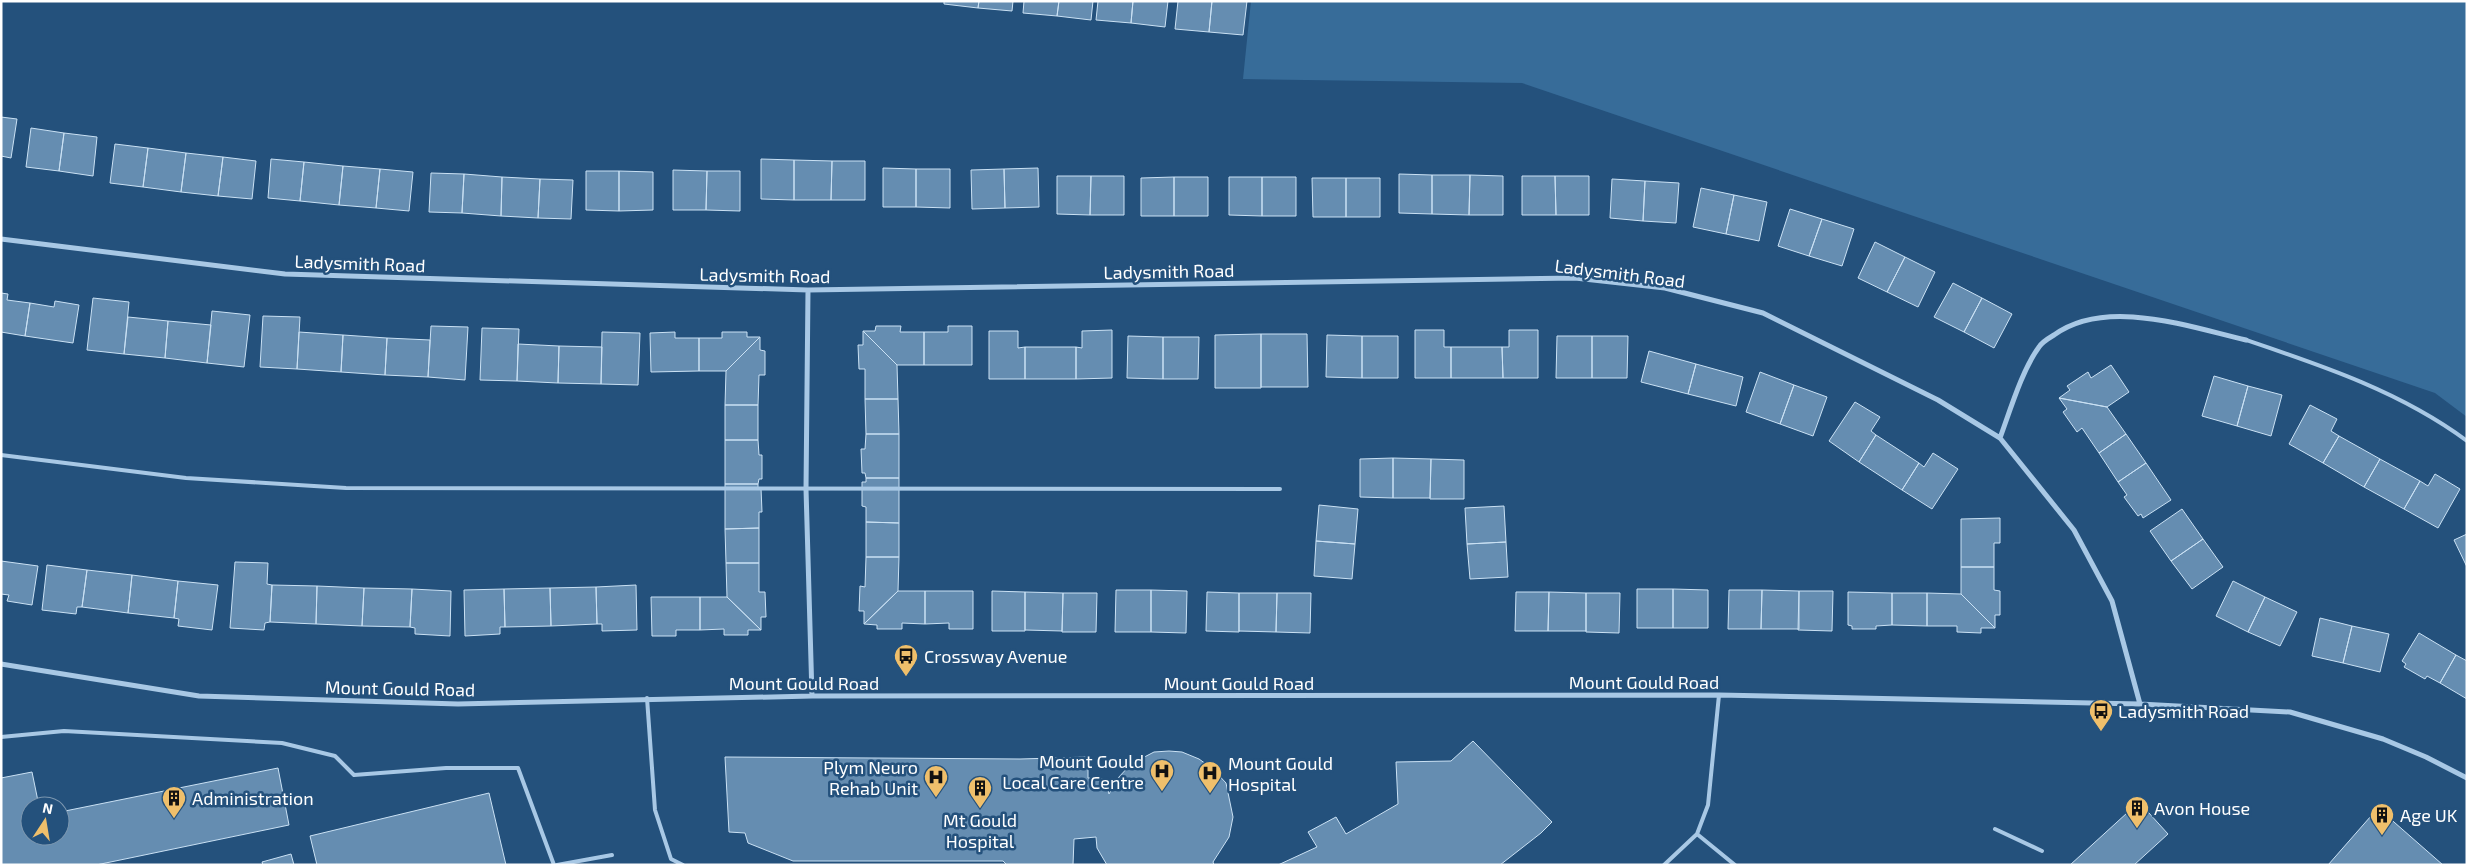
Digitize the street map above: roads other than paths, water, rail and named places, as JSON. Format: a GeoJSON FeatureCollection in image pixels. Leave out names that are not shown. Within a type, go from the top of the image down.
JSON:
{"type":"FeatureCollection","features":[{"type":"Feature","properties":{"kind":"street","name":"Ladysmith Road"},"geometry":{"type":"LineString","coordinates":[[1,239],[286,274],[808,290],[1575,278],[1656,287],[1763,313],[1938,400],[2000,438],[2074,530],[2112,601],[2140,704]]}},
{"type":"Feature","properties":{"kind":"street"},"geometry":{"type":"LineString","coordinates":[[808,290],[806,489],[812,696]]}},
{"type":"Feature","properties":{"kind":"street"},"geometry":{"type":"LineString","coordinates":[[2000,438],[2021,382],[2040,346],[2065,327],[2096,316],[2151,318],[2246,340]]}},
{"type":"Feature","properties":{"kind":"street","name":"Mount Gould Road"},"geometry":{"type":"LineString","coordinates":[[1,664],[199,696],[458,704],[647,698],[812,696],[1719,695],[2140,704],[2290,712],[2383,738],[2467,778]]}},
{"type":"Feature","properties":{"kind":"lane"},"geometry":{"type":"LineString","coordinates":[[2246,340],[2372,386],[2439,420],[2467,441]]}},
{"type":"Feature","properties":{"kind":"lane"},"geometry":{"type":"LineString","coordinates":[[1,455],[186,478],[346,488],[1280,489]]}},
{"type":"Feature","properties":{"kind":"lane"},"geometry":{"type":"LineString","coordinates":[[1664,865],[1697,834],[1708,804],[1719,695]]}},
{"type":"Feature","properties":{"kind":"lane"},"geometry":{"type":"LineString","coordinates":[[647,698],[654,810],[672,865]]}},
{"type":"Feature","properties":{"kind":"lane"},"geometry":{"type":"LineString","coordinates":[[1,737],[64,731],[282,743],[335,756],[354,776],[446,768],[518,768],[556,865],[612,855]]}},
{"type":"Feature","properties":{"kind":"lane"},"geometry":{"type":"LineString","coordinates":[[1995,829],[2042,851]]}},
{"type":"Feature","properties":{"kind":"lane"},"geometry":{"type":"LineString","coordinates":[[1697,834],[1735,865]]}},
{"type":"Feature","properties":{"kind":"lane"},"geometry":{"type":"LineString","coordinates":[[671,859],[683,865]]}},
{"type":"Feature","properties":{"kind":"place","name":"Crossway Avenue"},"geometry":{"type":"Point","coordinates":[906,677]}},
{"type":"Feature","properties":{"kind":"place","name":"Ladysmith Road"},"geometry":{"type":"Point","coordinates":[2101,732]}},
{"type":"Feature","properties":{"kind":"place","name":"Mount Gould Local Care Centre"},"geometry":{"type":"Point","coordinates":[1162,792]}},
{"type":"Feature","properties":{"kind":"place","name":"Mount Gould Hospital"},"geometry":{"type":"Point","coordinates":[1210,794]}},
{"type":"Feature","properties":{"kind":"place","name":"Plym Neuro Rehab Unit"},"geometry":{"type":"Point","coordinates":[936,798]}},
{"type":"Feature","properties":{"kind":"place","name":"Mt Gould Hospital"},"geometry":{"type":"Point","coordinates":[980,809]}},
{"type":"Feature","properties":{"kind":"place","name":"Administration"},"geometry":{"type":"Point","coordinates":[174,819]}},
{"type":"Feature","properties":{"kind":"place","name":"Avon House"},"geometry":{"type":"Point","coordinates":[2137,829]}},
{"type":"Feature","properties":{"kind":"place","name":"Age UK"},"geometry":{"type":"Point","coordinates":[2382,836]}}]}
